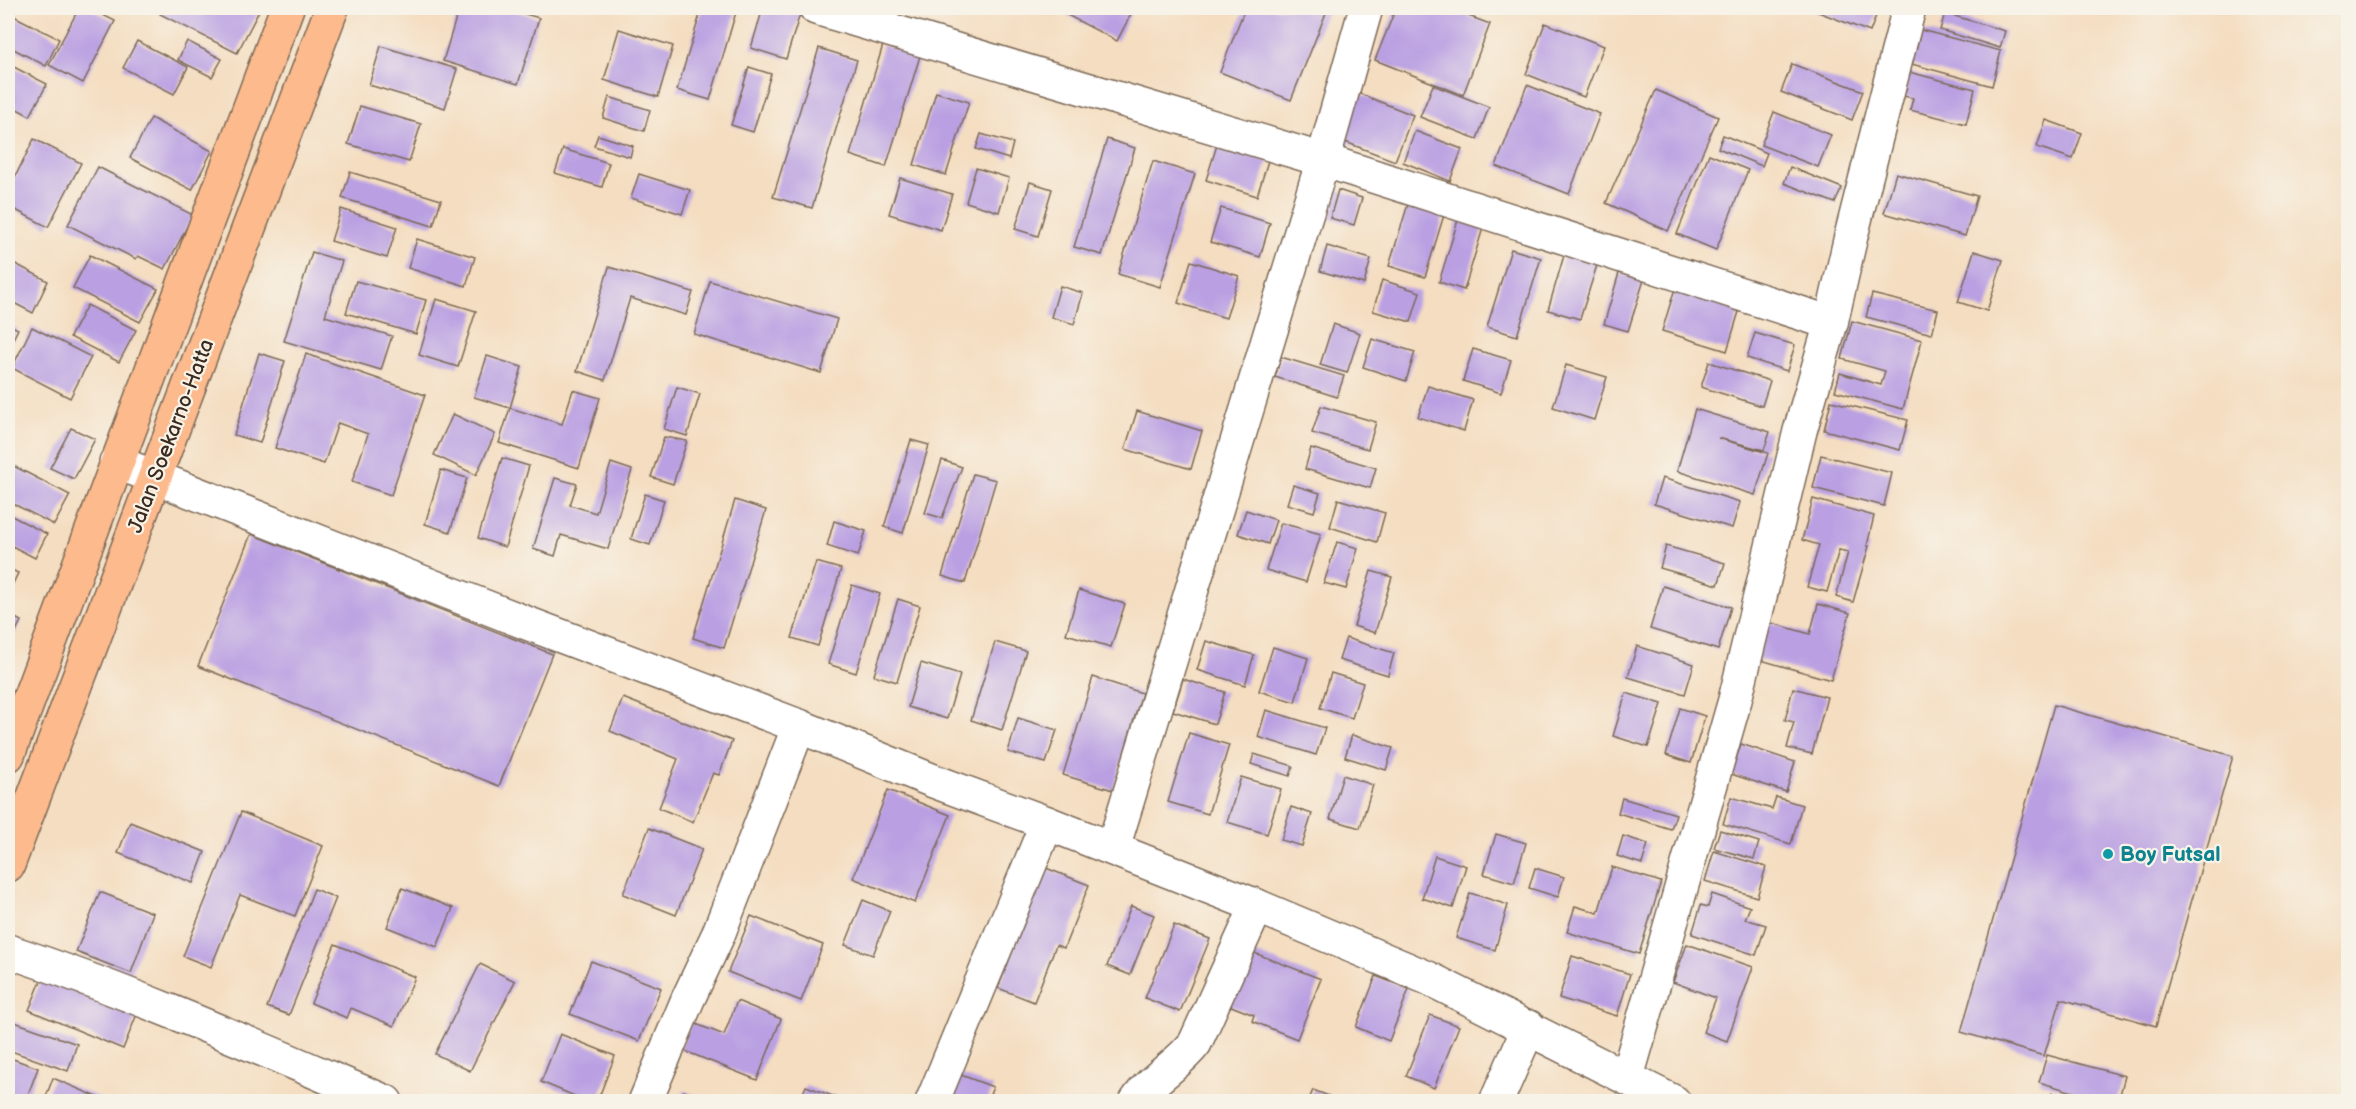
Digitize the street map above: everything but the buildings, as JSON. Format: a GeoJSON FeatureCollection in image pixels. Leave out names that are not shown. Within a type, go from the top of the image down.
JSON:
{"type":"FeatureCollection","features":[{"type":"Feature","properties":{"kind":"highway","name":"Jalan Soekarno-Hatta"},"geometry":{"type":"LineString","coordinates":[[8,755],[287,8]]}},
{"type":"Feature","properties":{"kind":"highway","name":"Jalan Soekarno-Hatta"},"geometry":{"type":"LineString","coordinates":[[8,865],[333,8]]}},
{"type":"Feature","properties":{"kind":"street"},"geometry":{"type":"LineString","coordinates":[[816,8],[1323,160],[1831,323]]}},
{"type":"Feature","properties":{"kind":"street"},"geometry":{"type":"LineString","coordinates":[[1113,849],[1323,160],[1366,8]]}},
{"type":"Feature","properties":{"kind":"street"},"geometry":{"type":"LineString","coordinates":[[1627,1077],[1732,711],[1800,431],[1831,323],[1910,8]]}},
{"type":"Feature","properties":{"kind":"street"},"geometry":{"type":"LineString","coordinates":[[116,462],[1257,906],[1428,978],[1674,1101]]}},
{"type":"Feature","properties":{"kind":"street"},"geometry":{"type":"LineString","coordinates":[[645,1101],[718,935],[799,726]]}},
{"type":"Feature","properties":{"kind":"street"},"geometry":{"type":"LineString","coordinates":[[932,1101],[1047,823]]}},
{"type":"Feature","properties":{"kind":"street"},"geometry":{"type":"LineString","coordinates":[[1136,1101],[1146,1087],[1185,1056],[1195,1043],[1257,906]]}},
{"type":"Feature","properties":{"kind":"street"},"geometry":{"type":"LineString","coordinates":[[8,951],[153,1003],[386,1101]]}},
{"type":"Feature","properties":{"kind":"street"},"geometry":{"type":"LineString","coordinates":[[1496,1101],[1529,1027]]}},
{"type":"Feature","properties":{"kind":"place","name":"Boy Futsal"},"geometry":{"type":"Point","coordinates":[2108,854]}}]}
